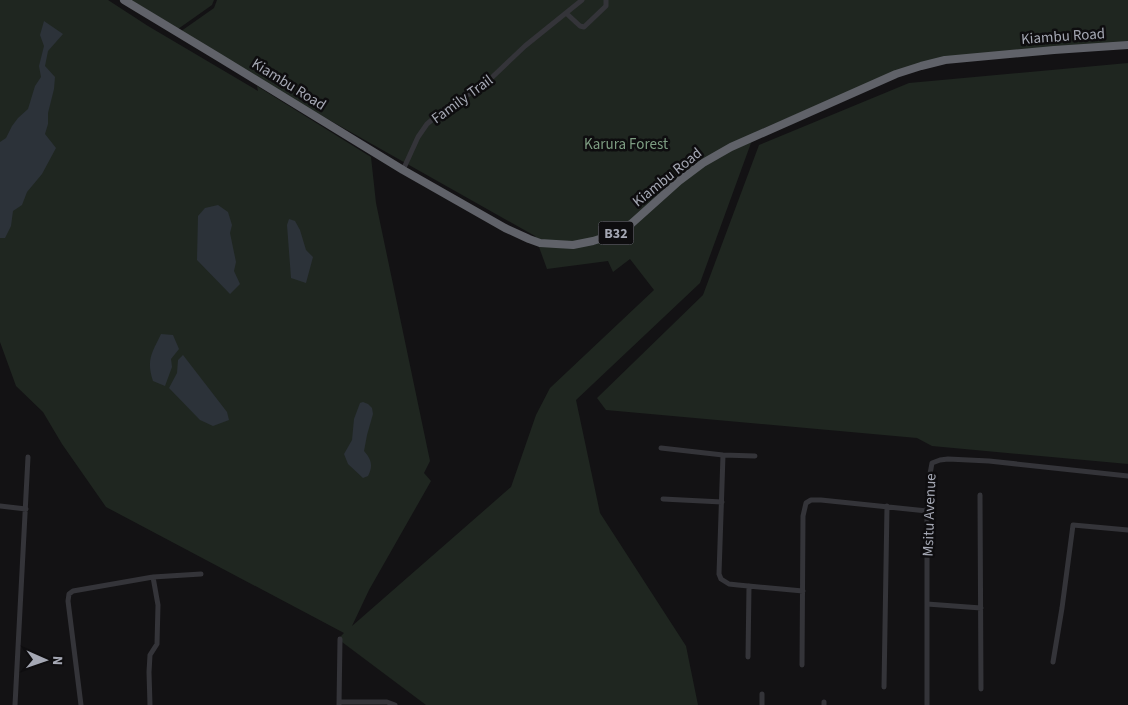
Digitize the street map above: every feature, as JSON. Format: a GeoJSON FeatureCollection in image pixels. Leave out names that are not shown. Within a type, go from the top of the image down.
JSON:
{"type":"FeatureCollection","features":[{"type":"Feature","properties":{"kind":"highway","name":"Kiambu Road"},"geometry":{"type":"LineString","coordinates":[[124,0],[403,170],[505,228],[529,240],[573,245],[615,234],[631,224],[679,181],[703,163],[731,147],[896,74],[945,60],[1128,45]]}},
{"type":"Feature","properties":{"kind":"street","name":"Family Trail"},"geometry":{"type":"LineString","coordinates":[[403,170],[418,137],[428,124],[446,108],[484,85],[525,46],[582,0]]}},
{"type":"Feature","properties":{"kind":"street"},"geometry":{"type":"LineString","coordinates":[[566,13],[580,26],[584,27],[606,6],[606,0]]}},
{"type":"Feature","properties":{"kind":"street"},"geometry":{"type":"LineString","coordinates":[[661,448],[723,455],[755,456]]}},
{"type":"Feature","properties":{"kind":"street"},"geometry":{"type":"LineString","coordinates":[[723,455],[719,574],[721,580],[729,584],[803,591]]}},
{"type":"Feature","properties":{"kind":"street"},"geometry":{"type":"LineString","coordinates":[[15,705],[28,458]]}},
{"type":"Feature","properties":{"kind":"street","name":"Msitu Avenue"},"geometry":{"type":"LineString","coordinates":[[927,705],[927,511],[931,465],[935,461],[940,460],[989,461],[1128,476]]}},
{"type":"Feature","properties":{"kind":"street"},"geometry":{"type":"LineString","coordinates":[[980,495],[981,689]]}},
{"type":"Feature","properties":{"kind":"street"},"geometry":{"type":"LineString","coordinates":[[663,499],[722,502]]}},
{"type":"Feature","properties":{"kind":"street"},"geometry":{"type":"LineString","coordinates":[[802,665],[803,516],[806,503],[811,500],[821,500],[927,511]]}},
{"type":"Feature","properties":{"kind":"street"},"geometry":{"type":"LineString","coordinates":[[0,506],[26,509]]}},
{"type":"Feature","properties":{"kind":"street"},"geometry":{"type":"LineString","coordinates":[[884,687],[887,506]]}},
{"type":"Feature","properties":{"kind":"street"},"geometry":{"type":"LineString","coordinates":[[1053,662],[1072,525],[1128,530]]}},
{"type":"Feature","properties":{"kind":"street"},"geometry":{"type":"LineString","coordinates":[[81,705],[68,601],[69,594],[73,590],[152,577],[201,574]]}},
{"type":"Feature","properties":{"kind":"street"},"geometry":{"type":"LineString","coordinates":[[150,705],[150,655],[157,644],[158,605],[152,577]]}},
{"type":"Feature","properties":{"kind":"street"},"geometry":{"type":"LineString","coordinates":[[748,657],[749,586]]}},
{"type":"Feature","properties":{"kind":"street"},"geometry":{"type":"LineString","coordinates":[[927,604],[981,608]]}},
{"type":"Feature","properties":{"kind":"street"},"geometry":{"type":"LineString","coordinates":[[340,639],[339,703],[386,702],[395,705]]}},
{"type":"Feature","properties":{"kind":"street"},"geometry":{"type":"LineString","coordinates":[[762,694],[762,705]]}},
{"type":"Feature","properties":{"kind":"green space","name":"Karura Forest"},"geometry":{"type":"Polygon","coordinates":[[[0,0],[108,0],[258,91],[257,86],[371,157],[376,203],[430,461],[424,473],[431,481],[369,590],[352,626],[511,487],[536,415],[550,388],[654,290],[630,259],[613,272],[608,261],[547,269],[535,236],[177,34],[214,8],[217,0],[1128,0],[1128,46],[955,60],[905,68],[755,132],[700,283],[576,400],[600,513],[686,646],[698,705],[426,705],[338,639],[344,633],[106,507],[62,444],[43,412],[16,386],[0,342],[0,0]]]}},
{"type":"Feature","properties":{"kind":"green space"},"geometry":{"type":"Polygon","coordinates":[[[131,0],[214,0],[212,5],[178,29],[131,0]]]}},
{"type":"Feature","properties":{"kind":"green space"},"geometry":{"type":"Polygon","coordinates":[[[1128,63],[1128,464],[932,446],[917,438],[606,410],[597,398],[703,295],[759,145],[909,83],[1128,63]]]}},
{"type":"Feature","properties":{"kind":"shaded area"},"geometry":{"type":"Polygon","coordinates":[[[44,21],[63,34],[48,51],[45,66],[55,77],[45,134],[56,148],[42,174],[27,192],[22,205],[13,211],[11,226],[5,238],[0,238],[0,142],[6,138],[18,118],[28,109],[35,86],[41,77],[39,66],[44,46],[40,35],[44,21]]]}},
{"type":"Feature","properties":{"kind":"shaded area"},"geometry":{"type":"Polygon","coordinates":[[[218,205],[228,212],[232,225],[230,233],[236,262],[234,271],[240,284],[230,294],[197,260],[198,216],[205,208],[218,205]]]}},
{"type":"Feature","properties":{"kind":"shaded area"},"geometry":{"type":"Polygon","coordinates":[[[289,219],[295,221],[306,250],[313,257],[306,283],[291,278],[287,225],[289,219]]]}},
{"type":"Feature","properties":{"kind":"shaded area"},"geometry":{"type":"Polygon","coordinates":[[[161,334],[173,335],[179,349],[171,359],[172,367],[165,386],[153,381],[150,367],[151,357],[161,334]]]}},
{"type":"Feature","properties":{"kind":"shaded area"},"geometry":{"type":"Polygon","coordinates":[[[183,355],[227,412],[229,420],[213,426],[200,420],[169,388],[177,373],[178,360],[183,355]]]}},
{"type":"Feature","properties":{"kind":"shaded area"},"geometry":{"type":"Polygon","coordinates":[[[363,402],[372,408],[373,414],[364,451],[369,457],[371,469],[368,476],[363,478],[348,464],[344,454],[352,440],[354,419],[360,403],[363,402]]]}}]}
